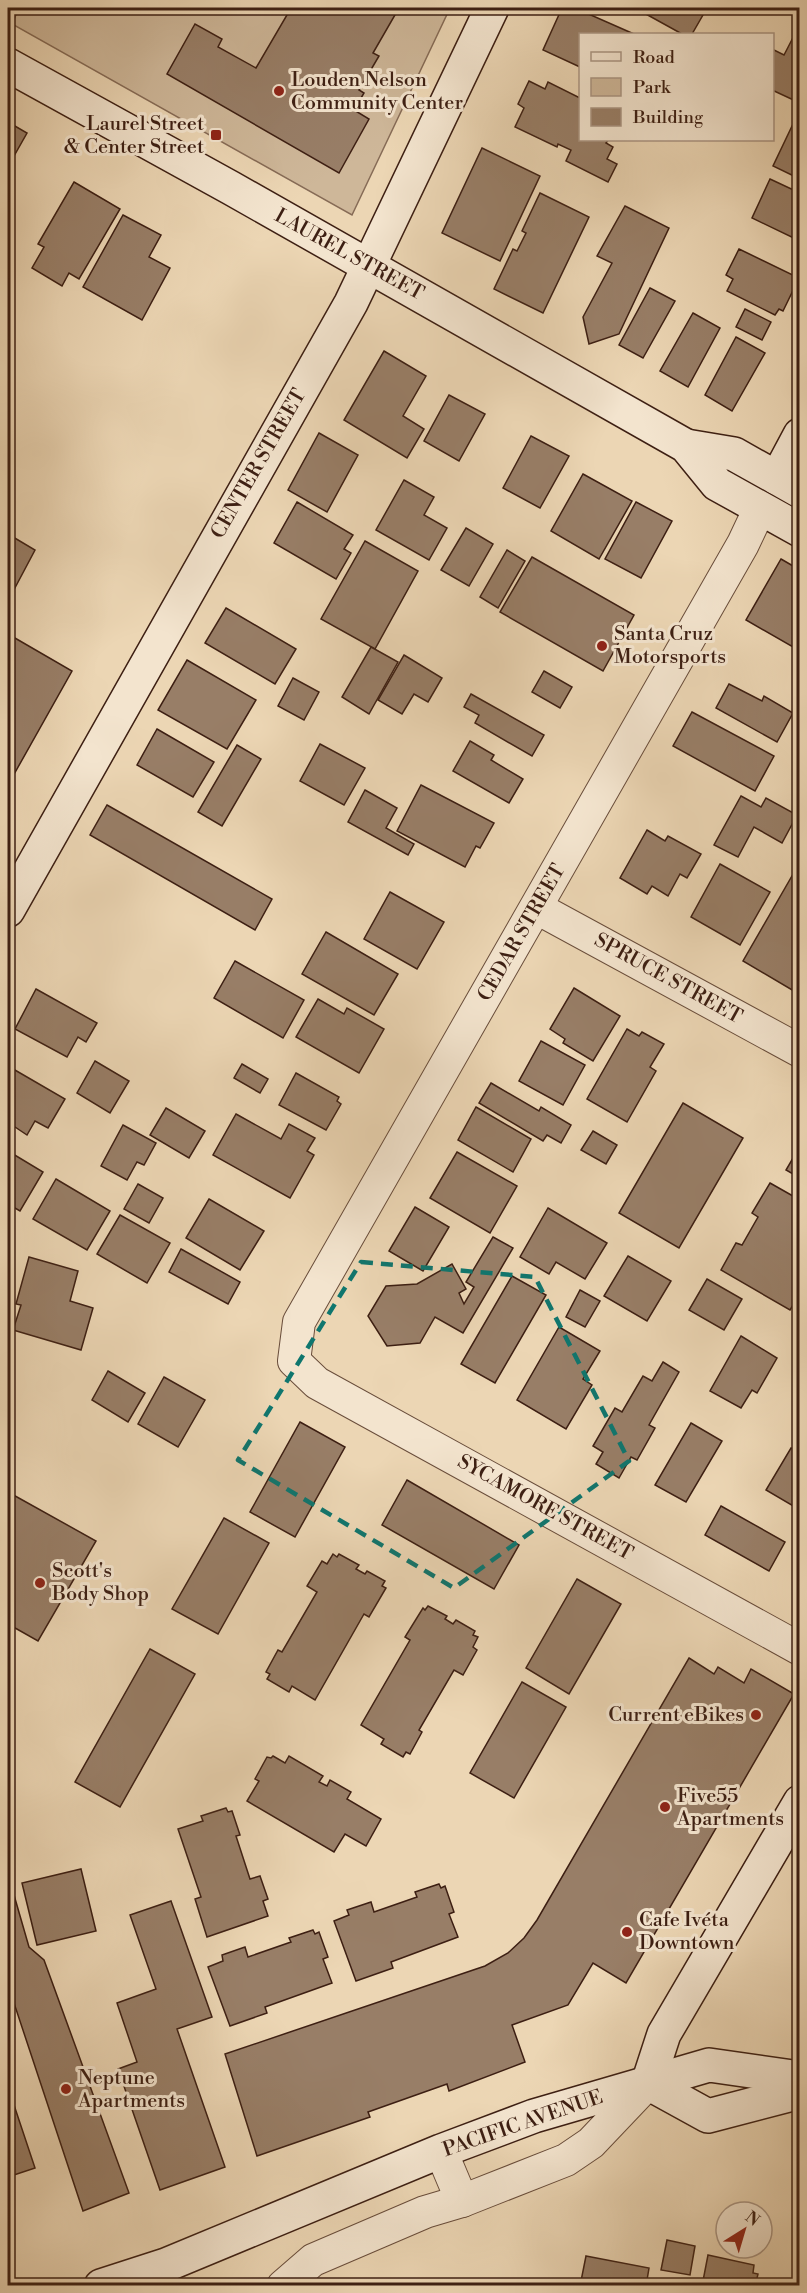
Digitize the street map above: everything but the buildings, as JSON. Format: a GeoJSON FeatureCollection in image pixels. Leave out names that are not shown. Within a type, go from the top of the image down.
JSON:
{"type":"FeatureCollection","features":[{"type":"Feature","properties":{"kind":"main road","name":"CENTER STREET"},"geometry":{"type":"LineString","coordinates":[[8,910],[370,267],[492,8]]}},
{"type":"Feature","properties":{"kind":"main road","name":"LAUREL STREET"},"geometry":{"type":"LineString","coordinates":[[9,64],[686,446],[734,454],[788,484]]}},
{"type":"Feature","properties":{"kind":"main road"},"geometry":{"type":"LineString","coordinates":[[788,484],[800,435]]}},
{"type":"Feature","properties":{"kind":"main road","name":"LAUREL STREET"},"geometry":{"type":"LineString","coordinates":[[686,446],[717,484],[800,530]]}},
{"type":"Feature","properties":{"kind":"main road"},"geometry":{"type":"LineString","coordinates":[[800,1802],[664,2034],[648,2083],[708,2116],[800,2092]]}},
{"type":"Feature","properties":{"kind":"main road","name":"PACIFIC AVENUE"},"geometry":{"type":"LineString","coordinates":[[101,2286],[166,2265],[441,2151],[534,2116],[709,2065],[800,2078]]}},
{"type":"Feature","properties":{"kind":"street","name":"CEDAR STREET"},"geometry":{"type":"LineString","coordinates":[[294,1361],[299,1322],[537,908],[743,544],[760,508]]}},
{"type":"Feature","properties":{"kind":"street","name":"SPRUCE STREET"},"geometry":{"type":"LineString","coordinates":[[537,908],[800,1051]]}},
{"type":"Feature","properties":{"kind":"street","name":"SYCAMORE STREET"},"geometry":{"type":"LineString","coordinates":[[294,1361],[317,1383],[800,1649]]}},
{"type":"Feature","properties":{"kind":"street"},"geometry":{"type":"LineString","coordinates":[[283,2286],[313,2260],[425,2212],[462,2201],[566,2160],[591,2143],[648,2083]]}},
{"type":"Feature","properties":{"kind":"street"},"geometry":{"type":"LineString","coordinates":[[441,2151],[462,2201]]}},
{"type":"Feature","properties":{"kind":"highlighted area"},"geometry":{"type":"Polygon","coordinates":[[[361,1262],[535,1277],[629,1461],[454,1588],[238,1460],[361,1262]]]}},
{"type":"Feature","properties":{"kind":"green space"},"geometry":{"type":"Polygon","coordinates":[[[19,8],[450,8],[352,215],[12,24],[19,8]]]}},
{"type":"Feature","properties":{"kind":"place","name":"Louden Nelson Community Center"},"geometry":{"type":"Point","coordinates":[279,91]}},
{"type":"Feature","properties":{"kind":"place","name":"Laurel Street & Center Street"},"geometry":{"type":"Point","coordinates":[216,135]}},
{"type":"Feature","properties":{"kind":"place","name":"Santa Cruz Motorsports"},"geometry":{"type":"Point","coordinates":[602,646]}},
{"type":"Feature","properties":{"kind":"place","name":"Scott's Body Shop"},"geometry":{"type":"Point","coordinates":[40,1583]}},
{"type":"Feature","properties":{"kind":"place","name":"Current eBikes"},"geometry":{"type":"Point","coordinates":[756,1715]}},
{"type":"Feature","properties":{"kind":"place","name":"Five55 Apartments"},"geometry":{"type":"Point","coordinates":[665,1807]}},
{"type":"Feature","properties":{"kind":"place","name":"Cafe Ivéta Downtown"},"geometry":{"type":"Point","coordinates":[627,1932]}},
{"type":"Feature","properties":{"kind":"place","name":"Neptune Apartments"},"geometry":{"type":"Point","coordinates":[66,2089]}}]}
